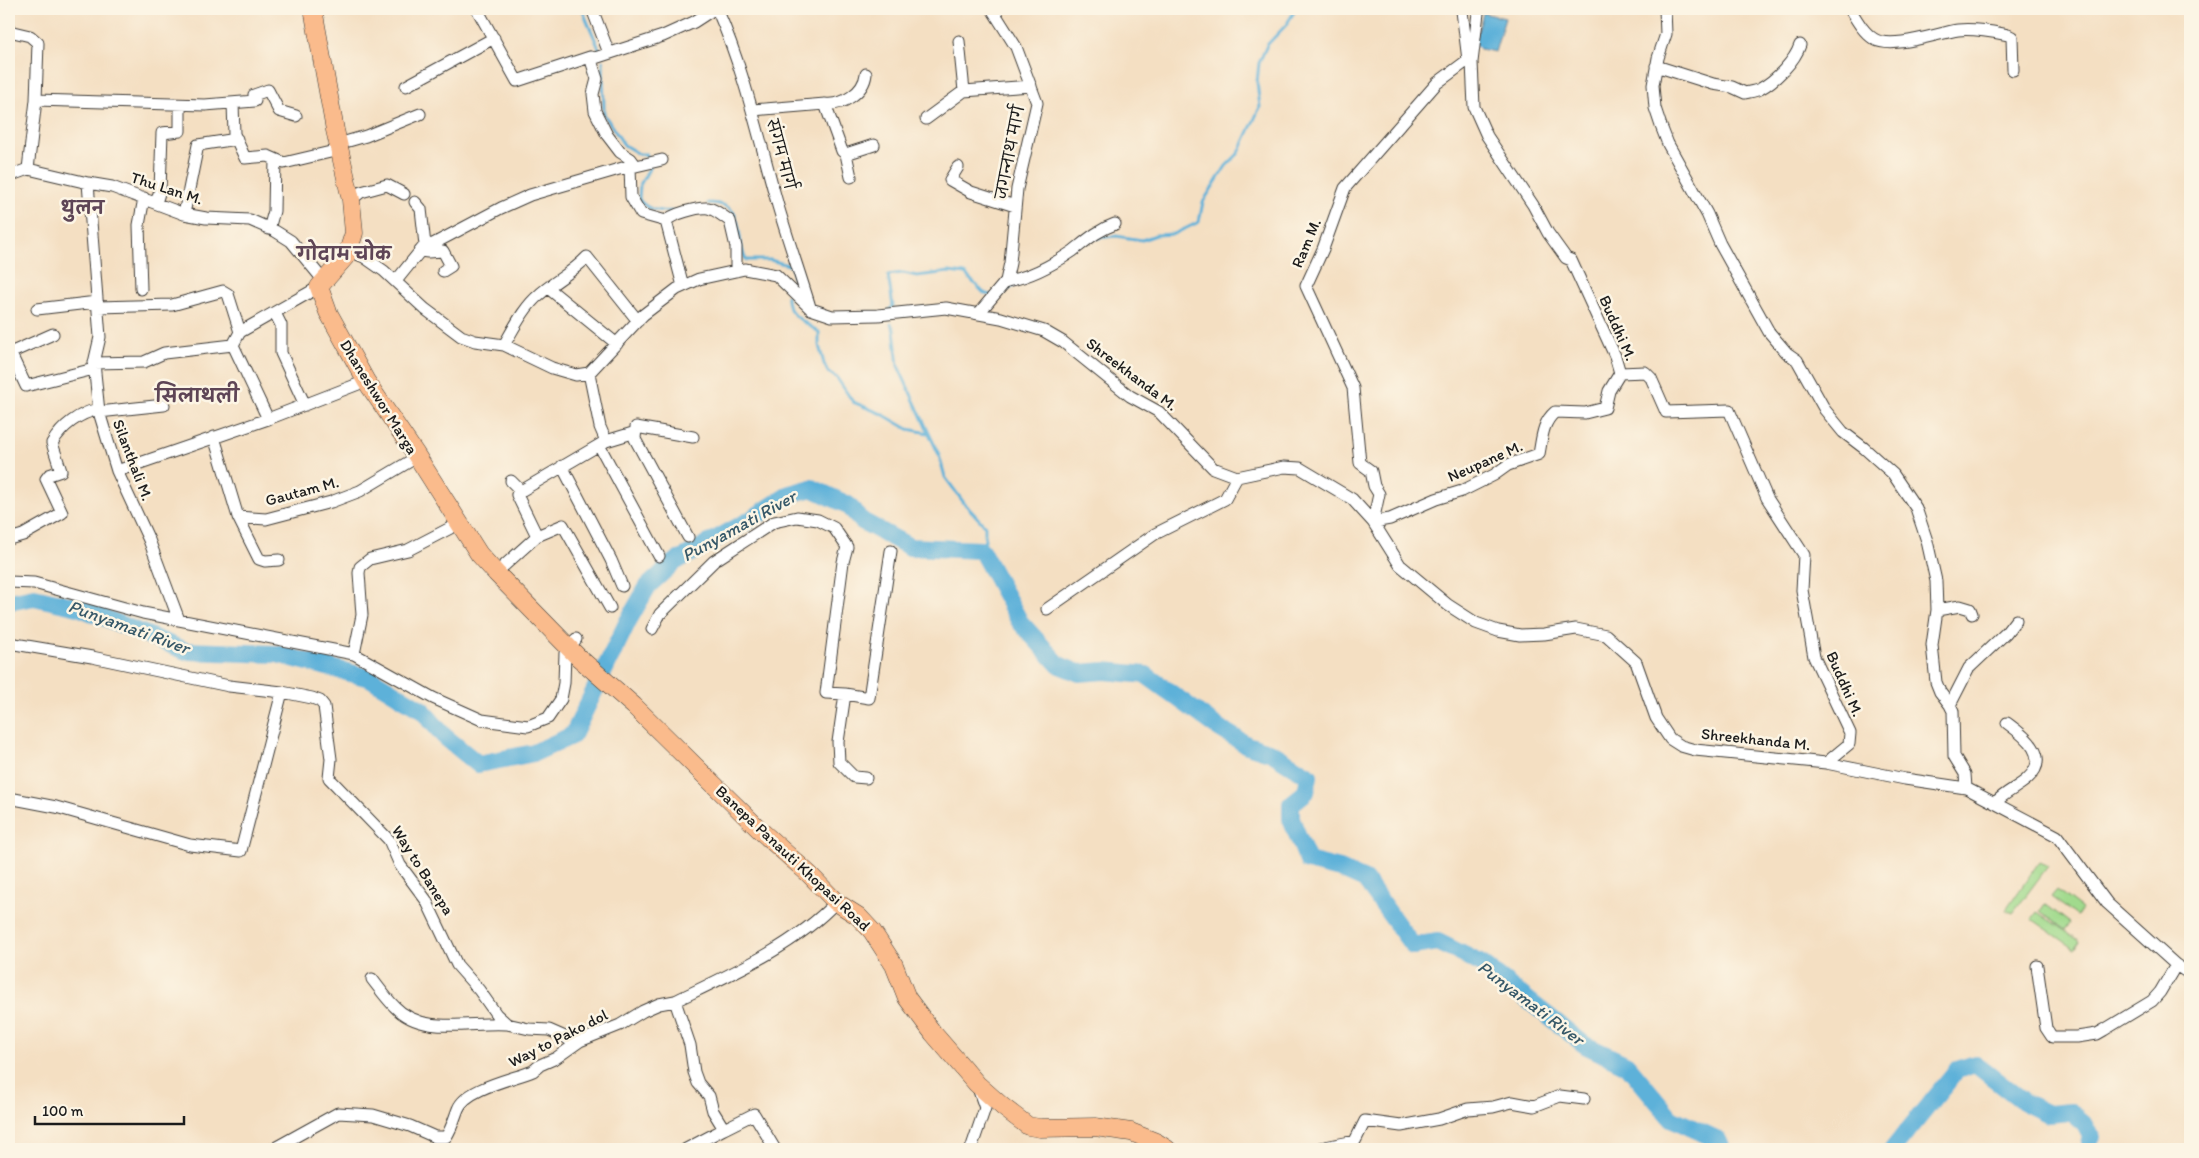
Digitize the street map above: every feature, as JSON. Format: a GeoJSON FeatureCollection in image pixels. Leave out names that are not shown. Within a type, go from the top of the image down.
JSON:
{"type":"FeatureCollection","features":[{"type":"Feature","properties":{"kind":"main road"},"geometry":{"type":"LineString","coordinates":[[313,9],[351,200],[354,233],[349,251],[321,284]]}},
{"type":"Feature","properties":{"kind":"main road","name":"Dhaneshwor Marga"},"geometry":{"type":"LineString","coordinates":[[321,284],[328,312],[366,381],[479,554],[496,573],[574,648]]}},
{"type":"Feature","properties":{"kind":"main road","name":"Banepa Panauti Khopasi Road"},"geometry":{"type":"LineString","coordinates":[[574,648],[619,694],[836,902],[858,916],[872,931],[894,966],[906,998],[977,1084],[1003,1108],[1028,1126],[1040,1128],[1095,1127],[1131,1132],[1156,1142],[1167,1149]]}},
{"type":"Feature","properties":{"kind":"street"},"geometry":{"type":"LineString","coordinates":[[477,9],[517,81],[590,56],[595,58],[663,36],[694,22],[716,9]]}},
{"type":"Feature","properties":{"kind":"street"},"geometry":{"type":"LineString","coordinates":[[592,9],[608,53]]}},
{"type":"Feature","properties":{"kind":"street","name":"संगम मार्ग"},"geometry":{"type":"LineString","coordinates":[[716,9],[729,35],[753,110],[778,205],[811,309]]}},
{"type":"Feature","properties":{"kind":"street","name":"जगन्नाथ मार्ग"},"geometry":{"type":"LineString","coordinates":[[992,9],[1016,47],[1037,103],[1026,145],[1015,206],[1010,263],[1002,285]]}},
{"type":"Feature","properties":{"kind":"street"},"geometry":{"type":"LineString","coordinates":[[1665,9],[1666,34],[1656,66],[1653,85],[1655,108],[1668,144],[1769,332],[1786,353],[1797,360],[1825,410],[1843,432],[1893,474],[1916,508],[1927,541],[1936,581],[1937,610],[1932,644],[1936,682],[1940,692],[1950,705],[1953,716],[1954,756],[1965,774],[1966,788]]}},
{"type":"Feature","properties":{"kind":"street"},"geometry":{"type":"LineString","coordinates":[[1850,9],[1860,26],[1875,39],[1881,41],[1909,41],[1960,30],[2008,35],[2012,37],[2013,70]]}},
{"type":"Feature","properties":{"kind":"street"},"geometry":{"type":"LineString","coordinates":[[1461,10],[1483,11]]}},
{"type":"Feature","properties":{"kind":"street","name":"Ram M."},"geometry":{"type":"LineString","coordinates":[[1373,522],[1379,494],[1374,486],[1370,471],[1360,463],[1354,388],[1306,286],[1323,249],[1345,188],[1437,83],[1468,60],[1461,10]]}},
{"type":"Feature","properties":{"kind":"street","name":"Buddhi M."},"geometry":{"type":"LineString","coordinates":[[1483,11],[1472,62],[1474,107],[1487,136],[1533,204],[1548,232],[1566,258],[1570,260],[1615,356],[1620,373],[1645,372],[1651,378],[1666,412],[1729,410],[1767,498],[1804,555],[1802,590],[1814,657],[1850,733],[1849,744],[1826,763]]}},
{"type":"Feature","properties":{"kind":"street"},"geometry":{"type":"LineString","coordinates":[[9,31],[30,36],[38,43],[36,100],[28,170],[9,176]]}},
{"type":"Feature","properties":{"kind":"street"},"geometry":{"type":"LineString","coordinates":[[406,86],[462,58],[494,38]]}},
{"type":"Feature","properties":{"kind":"street"},"geometry":{"type":"LineString","coordinates":[[959,41],[964,91]]}},
{"type":"Feature","properties":{"kind":"street"},"geometry":{"type":"LineString","coordinates":[[1656,66],[1713,84],[1732,87],[1744,93],[1760,89],[1784,69],[1796,56],[1800,45]]}},
{"type":"Feature","properties":{"kind":"street"},"geometry":{"type":"LineString","coordinates":[[590,56],[597,79],[593,94],[595,111],[607,135],[620,152],[631,159],[633,166],[631,197],[641,214],[666,221]]}},
{"type":"Feature","properties":{"kind":"street"},"geometry":{"type":"LineString","coordinates":[[753,110],[825,104],[835,105],[860,91],[866,74]]}},
{"type":"Feature","properties":{"kind":"street"},"geometry":{"type":"LineString","coordinates":[[926,119],[964,91],[1031,86]]}},
{"type":"Feature","properties":{"kind":"street"},"geometry":{"type":"LineString","coordinates":[[36,100],[180,104],[232,103],[255,101],[254,95],[268,90],[279,111],[296,116]]}},
{"type":"Feature","properties":{"kind":"street"},"geometry":{"type":"LineString","coordinates":[[232,103],[234,134],[246,158],[268,156],[284,163],[339,147],[420,114]]}},
{"type":"Feature","properties":{"kind":"street"},"geometry":{"type":"LineString","coordinates":[[156,203],[160,190],[162,133],[180,131],[180,104]]}},
{"type":"Feature","properties":{"kind":"street"},"geometry":{"type":"LineString","coordinates":[[825,104],[842,151],[846,154],[851,177]]}},
{"type":"Feature","properties":{"kind":"street"},"geometry":{"type":"LineString","coordinates":[[184,214],[198,145],[237,139]]}},
{"type":"Feature","properties":{"kind":"street"},"geometry":{"type":"LineString","coordinates":[[846,154],[874,145]]}},
{"type":"Feature","properties":{"kind":"street"},"geometry":{"type":"LineString","coordinates":[[270,229],[274,211],[275,159]]}},
{"type":"Feature","properties":{"kind":"street"},"geometry":{"type":"LineString","coordinates":[[396,281],[422,248],[501,208],[530,195],[633,166],[662,160]]}},
{"type":"Feature","properties":{"kind":"street"},"geometry":{"type":"LineString","coordinates":[[958,167],[950,180],[970,192],[1015,206]]}},
{"type":"Feature","properties":{"kind":"street","name":"Thu Lan M."},"geometry":{"type":"LineString","coordinates":[[28,170],[88,184],[112,187],[184,214],[206,218],[250,220],[292,241],[321,284]]}},
{"type":"Feature","properties":{"kind":"street","name":"Silanthali M."},"geometry":{"type":"LineString","coordinates":[[88,184],[100,336],[94,366],[99,411],[117,471],[149,540],[179,620]]}},
{"type":"Feature","properties":{"kind":"street"},"geometry":{"type":"LineString","coordinates":[[351,200],[361,192],[387,185],[404,194]]}},
{"type":"Feature","properties":{"kind":"street"},"geometry":{"type":"LineString","coordinates":[[141,289],[139,225],[144,198]]}},
{"type":"Feature","properties":{"kind":"street"},"geometry":{"type":"LineString","coordinates":[[415,202],[421,209],[422,248]]}},
{"type":"Feature","properties":{"kind":"street"},"geometry":{"type":"LineString","coordinates":[[666,221],[670,216],[676,214],[709,208],[730,220],[736,247],[736,271]]}},
{"type":"Feature","properties":{"kind":"street"},"geometry":{"type":"LineString","coordinates":[[666,221],[683,286]]}},
{"type":"Feature","properties":{"kind":"street"},"geometry":{"type":"LineString","coordinates":[[980,311],[1002,285],[1019,280],[1051,264],[1071,252],[1101,229],[1115,224]]}},
{"type":"Feature","properties":{"kind":"street"},"geometry":{"type":"LineString","coordinates":[[422,248],[428,252],[443,251],[451,266],[443,270]]}},
{"type":"Feature","properties":{"kind":"street"},"geometry":{"type":"LineString","coordinates":[[349,251],[364,257],[396,281],[425,309],[461,336],[475,341],[504,345],[567,373],[576,375],[589,374],[602,443],[659,556]]}},
{"type":"Feature","properties":{"kind":"street"},"geometry":{"type":"LineString","coordinates":[[504,345],[529,306],[548,288],[576,269],[587,257],[638,321]]}},
{"type":"Feature","properties":{"kind":"street","name":"Shreekhanda M."},"geometry":{"type":"LineString","coordinates":[[589,374],[638,321],[663,299],[698,279],[745,268],[776,275],[811,309],[832,316],[878,315],[946,308],[980,311],[1044,331],[1063,342],[1130,396],[1159,412],[1213,468],[1236,477],[1284,467],[1300,468],[1352,499],[1373,522],[1400,564],[1448,605],[1476,623],[1498,631],[1520,635],[1544,634],[1576,628],[1606,635],[1636,662],[1656,718],[1670,739],[1681,746],[1695,750],[1826,763],[1905,779],[1966,788],[2057,836],[2107,903],[2176,965],[2190,974]]}},
{"type":"Feature","properties":{"kind":"street"},"geometry":{"type":"LineString","coordinates":[[233,345],[240,332],[321,284]]}},
{"type":"Feature","properties":{"kind":"street"},"geometry":{"type":"LineString","coordinates":[[548,288],[617,344]]}},
{"type":"Feature","properties":{"kind":"street"},"geometry":{"type":"LineString","coordinates":[[37,309],[98,305],[172,305],[223,291],[228,294],[240,332]]}},
{"type":"Feature","properties":{"kind":"street"},"geometry":{"type":"LineString","coordinates":[[275,313],[281,325],[281,353],[305,404]]}},
{"type":"Feature","properties":{"kind":"street"},"geometry":{"type":"LineString","coordinates":[[52,334],[9,351],[26,386],[94,366],[144,362],[164,353],[233,345]]}},
{"type":"Feature","properties":{"kind":"street"},"geometry":{"type":"LineString","coordinates":[[233,345],[268,419]]}},
{"type":"Feature","properties":{"kind":"street","name":"Neupane M."},"geometry":{"type":"LineString","coordinates":[[1373,522],[1390,519],[1436,499],[1462,491],[1494,475],[1508,465],[1539,454],[1543,428],[1550,417],[1555,412],[1585,412],[1605,408],[1609,391],[1620,373]]}},
{"type":"Feature","properties":{"kind":"street"},"geometry":{"type":"LineString","coordinates":[[117,471],[268,419],[366,381]]}},
{"type":"Feature","properties":{"kind":"street"},"geometry":{"type":"LineString","coordinates":[[9,539],[23,535],[62,513],[46,479],[49,475],[61,471],[52,443],[61,429],[88,411],[164,405]]}},
{"type":"Feature","properties":{"kind":"street"},"geometry":{"type":"LineString","coordinates":[[688,537],[635,439],[636,427],[693,437]]}},
{"type":"Feature","properties":{"kind":"street"},"geometry":{"type":"LineString","coordinates":[[538,536],[517,495],[602,443],[636,432]]}},
{"type":"Feature","properties":{"kind":"street"},"geometry":{"type":"LineString","coordinates":[[214,437],[238,517],[259,559],[265,561],[279,560]]}},
{"type":"Feature","properties":{"kind":"street","name":"Gautam M."},"geometry":{"type":"LineString","coordinates":[[238,517],[266,519],[331,502],[360,491],[417,457]]}},
{"type":"Feature","properties":{"kind":"street"},"geometry":{"type":"LineString","coordinates":[[562,466],[611,560],[622,586]]}},
{"type":"Feature","properties":{"kind":"street"},"geometry":{"type":"LineString","coordinates":[[1047,609],[1155,534],[1225,499],[1236,477]]}},
{"type":"Feature","properties":{"kind":"street"},"geometry":{"type":"LineString","coordinates":[[511,481],[521,491]]}},
{"type":"Feature","properties":{"kind":"street"},"geometry":{"type":"LineString","coordinates":[[652,629],[660,614],[721,557],[774,522],[798,517],[818,520],[834,528],[847,547],[843,562],[826,693],[870,698],[891,551]]}},
{"type":"Feature","properties":{"kind":"street"},"geometry":{"type":"LineString","coordinates":[[354,654],[362,615],[360,567],[370,559],[408,550],[460,523]]}},
{"type":"Feature","properties":{"kind":"street"},"geometry":{"type":"LineString","coordinates":[[496,573],[538,536],[563,524],[610,608]]}},
{"type":"Feature","properties":{"kind":"street"},"geometry":{"type":"LineString","coordinates":[[9,582],[34,583],[142,613],[354,654],[433,698],[482,720],[528,726],[548,718],[561,699],[564,683],[565,653],[574,648]]}},
{"type":"Feature","properties":{"kind":"street"},"geometry":{"type":"LineString","coordinates":[[1937,610],[1960,606],[1970,609],[1972,614]]}},
{"type":"Feature","properties":{"kind":"street"},"geometry":{"type":"LineString","coordinates":[[1950,705],[1969,668],[2006,633],[2016,620]]}},
{"type":"Feature","properties":{"kind":"street"},"geometry":{"type":"LineString","coordinates":[[9,643],[92,657],[229,686],[282,692],[241,851],[190,846],[56,807],[9,798]]}},
{"type":"Feature","properties":{"kind":"street","name":"Way to Banepa"},"geometry":{"type":"LineString","coordinates":[[282,692],[312,698],[320,701],[324,706],[332,759],[329,778],[389,840],[404,872],[426,900],[457,965],[480,990],[496,1014],[507,1024]]}},
{"type":"Feature","properties":{"kind":"street"},"geometry":{"type":"LineString","coordinates":[[845,694],[838,742],[839,762],[854,777],[866,778]]}},
{"type":"Feature","properties":{"kind":"street"},"geometry":{"type":"LineString","coordinates":[[1996,803],[2003,795],[2034,772],[2036,764],[2033,744],[2007,723]]}},
{"type":"Feature","properties":{"kind":"street","name":"Way to Pako dol"},"geometry":{"type":"LineString","coordinates":[[273,1149],[338,1113],[373,1115],[410,1126],[435,1137],[446,1137],[453,1126],[458,1108],[471,1095],[533,1071],[540,1065],[556,1058],[575,1044],[620,1025],[642,1011],[659,1004],[675,1001],[766,955],[836,902]]}},
{"type":"Feature","properties":{"kind":"street"},"geometry":{"type":"LineString","coordinates":[[2037,966],[2046,1028],[2052,1037],[2060,1038],[2097,1034],[2152,1001],[2160,992],[2176,965]]}},
{"type":"Feature","properties":{"kind":"street"},"geometry":{"type":"LineString","coordinates":[[372,979],[395,1008],[425,1024],[450,1026],[490,1023],[507,1024],[529,1029],[549,1030],[575,1044]]}},
{"type":"Feature","properties":{"kind":"street"},"geometry":{"type":"LineString","coordinates":[[675,1001],[690,1045],[694,1072],[698,1082],[709,1096],[713,1111],[724,1129]]}},
{"type":"Feature","properties":{"kind":"street"},"geometry":{"type":"LineString","coordinates":[[971,1149],[986,1108],[977,1084]]}},
{"type":"Feature","properties":{"kind":"street"},"geometry":{"type":"LineString","coordinates":[[1315,1149],[1355,1141],[1364,1121],[1401,1126],[1439,1119],[1468,1108],[1493,1107],[1512,1102],[1534,1106],[1560,1096],[1584,1099]]}},
{"type":"Feature","properties":{"kind":"street"},"geometry":{"type":"LineString","coordinates":[[686,1149],[754,1114],[760,1127],[776,1149]]}},
{"type":"Feature","properties":{"kind":"green space"},"geometry":{"type":"Polygon","coordinates":[[[2039,862],[2048,866],[2013,913],[2006,910],[2039,862]]]}},
{"type":"Feature","properties":{"kind":"green space"},"geometry":{"type":"Polygon","coordinates":[[[2057,890],[2082,909],[2077,916],[2051,897],[2057,890]]]}},
{"type":"Feature","properties":{"kind":"green space"},"geometry":{"type":"Polygon","coordinates":[[[2045,904],[2070,923],[2065,930],[2040,911],[2045,904]]]}},
{"type":"Feature","properties":{"kind":"green space"},"geometry":{"type":"Polygon","coordinates":[[[2037,912],[2080,941],[2075,949],[2032,919],[2037,912]]]}},
{"type":"Feature","properties":{"kind":"water"},"geometry":{"type":"Polygon","coordinates":[[[1483,13],[1505,18],[1495,52],[1480,49],[1475,44],[1483,13]]]}},
{"type":"Feature","properties":{"kind":"waterway"},"geometry":{"type":"LineString","coordinates":[[582,9],[600,51]]}},
{"type":"Feature","properties":{"kind":"waterway"},"geometry":{"type":"LineString","coordinates":[[1097,238],[1116,236],[1142,240],[1156,235],[1174,234],[1199,222],[1203,202],[1226,166],[1239,153],[1260,107],[1257,82],[1259,63],[1267,45],[1286,25],[1296,9]]}},
{"type":"Feature","properties":{"kind":"waterway"},"geometry":{"type":"LineString","coordinates":[[603,61],[604,114],[624,145],[639,154],[646,154],[650,167],[640,185],[639,199],[650,208],[660,211],[675,211]]}},
{"type":"Feature","properties":{"kind":"waterway"},"geometry":{"type":"LineString","coordinates":[[708,203],[721,204],[730,209],[735,215],[738,222],[742,251],[746,260],[770,260],[792,266],[794,286]]}},
{"type":"Feature","properties":{"kind":"waterway"},"geometry":{"type":"LineString","coordinates":[[890,309],[893,306],[888,275],[903,273],[917,276],[949,272],[965,274],[984,293],[990,295]]}},
{"type":"Feature","properties":{"kind":"waterway"},"geometry":{"type":"LineString","coordinates":[[1000,294],[1021,282]]}},
{"type":"Feature","properties":{"kind":"waterway"},"geometry":{"type":"LineString","coordinates":[[787,296],[789,308],[793,313],[819,332],[819,345],[824,364],[828,372],[837,378],[853,402],[882,414],[908,429],[928,433]]}},
{"type":"Feature","properties":{"kind":"waterway"},"geometry":{"type":"LineString","coordinates":[[891,324],[894,330],[898,366],[939,455],[945,477],[964,503],[985,526],[985,540],[981,550]]}},
{"type":"Feature","properties":{"kind":"waterway","name":"Punyamati River"},"geometry":{"type":"LineString","coordinates":[[9,602],[34,597],[78,607],[186,651],[277,654],[370,678],[422,710],[444,736],[478,764],[534,753],[573,735],[628,621],[648,586],[673,563],[750,520],[790,494],[812,488],[848,505],[862,521],[910,547],[981,550],[1020,622],[1059,665],[1079,673],[1105,671],[1146,675],[1219,728],[1247,745],[1272,753],[1309,776],[1306,792],[1291,804],[1291,819],[1308,861],[1340,869],[1365,880],[1413,946],[1438,942],[1482,964],[1585,1045],[1627,1065],[1671,1118],[1718,1140],[1722,1149]]}},
{"type":"Feature","properties":{"kind":"waterway","name":"Punyamati River"},"geometry":{"type":"LineString","coordinates":[[1893,1149],[1957,1070],[1975,1064],[2024,1102],[2048,1114],[2071,1112],[2084,1123],[2091,1136],[2088,1149]]}},
{"type":"Feature","properties":{"kind":"district","name":"थुलन"},"geometry":{"type":"Point","coordinates":[82,208]}},
{"type":"Feature","properties":{"kind":"district","name":"गाेदाम चाेक"},"geometry":{"type":"Point","coordinates":[344,254]}},
{"type":"Feature","properties":{"kind":"district","name":"सिलाथली"},"geometry":{"type":"Point","coordinates":[197,396]}}]}
